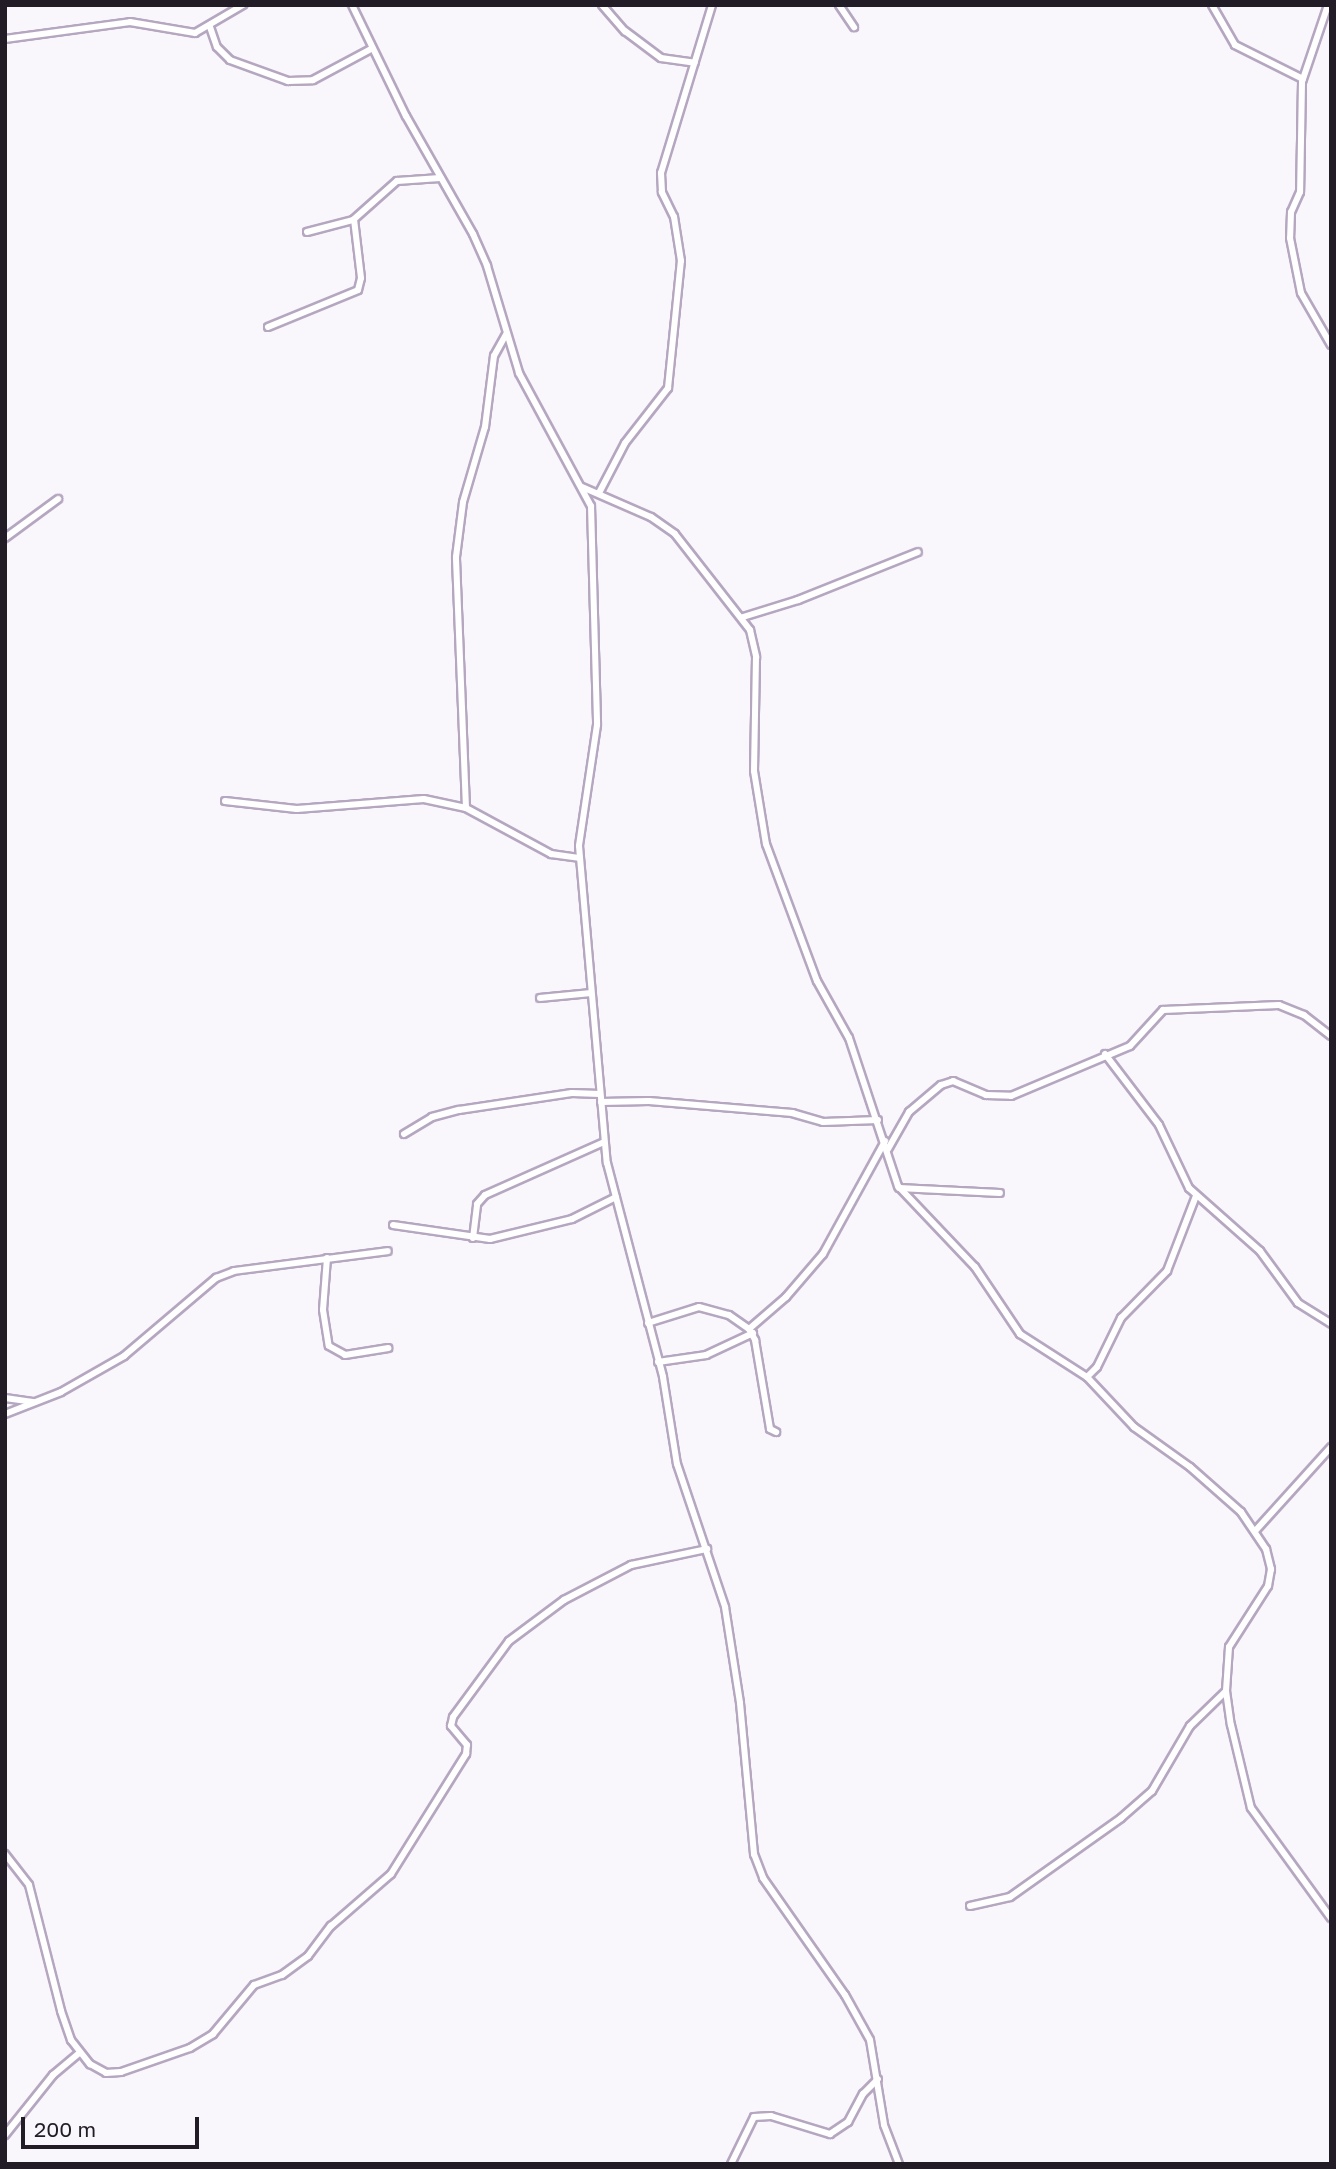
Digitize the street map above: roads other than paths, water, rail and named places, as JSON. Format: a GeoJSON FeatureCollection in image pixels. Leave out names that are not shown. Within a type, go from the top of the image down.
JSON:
{"type":"FeatureCollection","features":[{"type":"Feature","properties":{"kind":"street"},"geometry":{"type":"LineString","coordinates":[[5,39],[130,22],[187,33],[210,27],[243,5]]}},
{"type":"Feature","properties":{"kind":"street"},"geometry":{"type":"LineString","coordinates":[[352,5],[371,49],[487,266],[519,373],[582,486],[593,517],[597,725],[579,858],[604,1142],[658,1362],[677,1464],[707,1549],[732,1650],[757,1864],[860,2019],[870,2040],[884,2125],[899,2164]]}},
{"type":"Feature","properties":{"kind":"street"},"geometry":{"type":"LineString","coordinates":[[602,5],[649,51],[661,58],[695,63]]}},
{"type":"Feature","properties":{"kind":"street"},"geometry":{"type":"LineString","coordinates":[[599,493],[625,443],[668,388],[681,261],[674,217],[662,192],[661,173],[712,5]]}},
{"type":"Feature","properties":{"kind":"street"},"geometry":{"type":"LineString","coordinates":[[839,5],[853,27]]}},
{"type":"Feature","properties":{"kind":"street"},"geometry":{"type":"LineString","coordinates":[[1212,5],[1235,45],[1303,79]]}},
{"type":"Feature","properties":{"kind":"street"},"geometry":{"type":"LineString","coordinates":[[1328,5],[1303,79],[1300,192],[1292,212],[1290,238],[1301,293],[1331,345]]}},
{"type":"Feature","properties":{"kind":"street"},"geometry":{"type":"LineString","coordinates":[[210,27],[217,47],[230,60],[288,81],[313,80],[371,49]]}},
{"type":"Feature","properties":{"kind":"street"},"geometry":{"type":"LineString","coordinates":[[307,232],[354,219],[397,181],[440,178]]}},
{"type":"Feature","properties":{"kind":"street"},"geometry":{"type":"LineString","coordinates":[[268,327],[358,290],[361,278],[354,219]]}},
{"type":"Feature","properties":{"kind":"street"},"geometry":{"type":"LineString","coordinates":[[466,808],[456,557],[463,502],[485,427],[494,356],[506,334]]}},
{"type":"Feature","properties":{"kind":"street"},"geometry":{"type":"LineString","coordinates":[[582,486],[651,517],[675,534],[743,617],[756,657],[754,771],[766,844],[810,964],[849,1038],[899,1188],[975,1267],[1020,1334],[1087,1377],[1134,1427],[1190,1467],[1256,1530],[1266,1549],[1270,1578],[1229,1647],[1226,1691],[1247,1799],[1331,1918]]}},
{"type":"Feature","properties":{"kind":"street"},"geometry":{"type":"LineString","coordinates":[[5,538],[58,499]]}},
{"type":"Feature","properties":{"kind":"street"},"geometry":{"type":"LineString","coordinates":[[743,617],[798,600],[918,552]]}},
{"type":"Feature","properties":{"kind":"street"},"geometry":{"type":"LineString","coordinates":[[225,801],[297,809],[424,799],[466,808],[544,851],[579,858]]}},
{"type":"Feature","properties":{"kind":"street"},"geometry":{"type":"LineString","coordinates":[[540,998],[591,993]]}},
{"type":"Feature","properties":{"kind":"street"},"geometry":{"type":"LineString","coordinates":[[887,1150],[909,1112],[941,1085],[953,1081],[986,1096],[1011,1096],[1130,1045],[1158,1011],[1236,1004],[1294,1009],[1331,1036]]}},
{"type":"Feature","properties":{"kind":"street"},"geometry":{"type":"LineString","coordinates":[[1105,1054],[1159,1125],[1178,1171],[1196,1196],[1260,1251],[1298,1303],[1331,1324]]}},
{"type":"Feature","properties":{"kind":"street"},"geometry":{"type":"LineString","coordinates":[[404,1134],[432,1118],[459,1110],[572,1093],[600,1094]]}},
{"type":"Feature","properties":{"kind":"street"},"geometry":{"type":"LineString","coordinates":[[601,1102],[649,1101],[792,1113],[823,1122],[878,1120]]}},
{"type":"Feature","properties":{"kind":"street"},"geometry":{"type":"LineString","coordinates":[[658,1362],[694,1359],[751,1331],[786,1297],[823,1254],[885,1140]]}},
{"type":"Feature","properties":{"kind":"street"},"geometry":{"type":"LineString","coordinates":[[473,1238],[477,1204],[485,1195],[604,1142]]}},
{"type":"Feature","properties":{"kind":"street"},"geometry":{"type":"LineString","coordinates":[[899,1188],[1000,1193]]}},
{"type":"Feature","properties":{"kind":"street"},"geometry":{"type":"LineString","coordinates":[[1087,1377],[1097,1367],[1121,1318],[1167,1271],[1196,1196]]}},
{"type":"Feature","properties":{"kind":"street"},"geometry":{"type":"LineString","coordinates":[[393,1225],[473,1238],[553,1226],[616,1197]]}},
{"type":"Feature","properties":{"kind":"street"},"geometry":{"type":"LineString","coordinates":[[5,1414],[35,1403],[124,1356],[216,1278],[234,1271],[388,1251]]}},
{"type":"Feature","properties":{"kind":"street"},"geometry":{"type":"LineString","coordinates":[[327,1258],[323,1310],[329,1346],[345,1355],[388,1348]]}},
{"type":"Feature","properties":{"kind":"street"},"geometry":{"type":"LineString","coordinates":[[648,1323],[699,1307],[729,1315],[751,1331],[770,1429],[776,1432]]}},
{"type":"Feature","properties":{"kind":"street"},"geometry":{"type":"LineString","coordinates":[[5,1398],[35,1403]]}},
{"type":"Feature","properties":{"kind":"street"},"geometry":{"type":"LineString","coordinates":[[1256,1530],[1331,1447]]}},
{"type":"Feature","properties":{"kind":"street"},"geometry":{"type":"LineString","coordinates":[[5,1854],[29,1885],[61,2011],[80,2052],[90,2064],[112,2073],[133,2070],[204,2042],[252,1987],[282,1975],[308,1956],[331,1926],[391,1874],[466,1754],[467,1745],[451,1726],[453,1717],[509,1641],[564,1600],[631,1564],[707,1549]]}},
{"type":"Feature","properties":{"kind":"street"},"geometry":{"type":"LineString","coordinates":[[970,1906],[1010,1897],[1121,1818],[1152,1791],[1189,1726],[1226,1691]]}},
{"type":"Feature","properties":{"kind":"street"},"geometry":{"type":"LineString","coordinates":[[5,2136],[53,2075],[80,2052]]}},
{"type":"Feature","properties":{"kind":"street"},"geometry":{"type":"LineString","coordinates":[[731,2164],[754,2117],[771,2116],[830,2134],[848,2122],[863,2094],[878,2078]]}}]}
